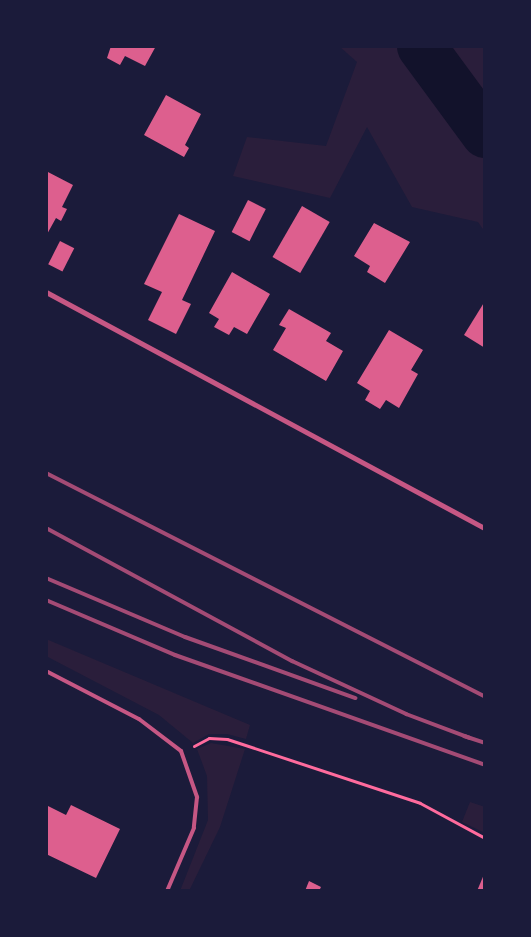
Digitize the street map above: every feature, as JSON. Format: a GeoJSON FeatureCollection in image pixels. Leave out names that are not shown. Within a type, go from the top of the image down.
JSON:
{"type":"FeatureCollection","features":[{"type":"Feature","properties":{"kind":"street"},"geometry":{"type":"LineString","coordinates":[[46,292],[485,528]]}},
{"type":"Feature","properties":{"kind":"lane"},"geometry":{"type":"LineString","coordinates":[[46,671],[139,719],[182,751],[197,797],[194,828],[167,891]]}},
{"type":"Feature","properties":{"kind":"path"},"geometry":{"type":"LineString","coordinates":[[182,751],[209,738],[227,739],[420,803],[485,838]]}},
{"type":"Feature","properties":{"kind":"shaded area"},"geometry":{"type":"Polygon","coordinates":[[[339,46],[485,46],[485,232],[478,222],[412,207],[367,127],[330,198],[233,176],[247,137],[326,146],[357,62],[339,46]]]}},
{"type":"Feature","properties":{"kind":"shaded area"},"geometry":{"type":"Polygon","coordinates":[[[46,639],[250,725],[246,739],[227,734],[209,734],[193,743],[159,715],[46,656],[46,639]]]}},
{"type":"Feature","properties":{"kind":"shaded area"},"geometry":{"type":"Polygon","coordinates":[[[211,743],[245,749],[220,827],[189,891],[180,891],[208,820],[207,776],[197,749],[211,743]]]}},
{"type":"Feature","properties":{"kind":"shaded area"},"geometry":{"type":"Polygon","coordinates":[[[470,802],[485,807],[485,833],[462,822],[470,802]]]}},
{"type":"Feature","properties":{"kind":"building"},"geometry":{"type":"Polygon","coordinates":[[[111,46],[156,46],[145,66],[125,56],[120,65],[107,58],[111,46]]]}},
{"type":"Feature","properties":{"kind":"building"},"geometry":{"type":"Polygon","coordinates":[[[166,95],[201,114],[185,145],[189,148],[184,157],[144,135],[166,95]]]}},
{"type":"Feature","properties":{"kind":"building"},"geometry":{"type":"Polygon","coordinates":[[[46,171],[73,185],[62,207],[67,209],[61,221],[56,218],[46,236],[46,171]]]}},
{"type":"Feature","properties":{"kind":"building"},"geometry":{"type":"Polygon","coordinates":[[[248,200],[266,209],[249,241],[232,232],[248,200]]]}},
{"type":"Feature","properties":{"kind":"building"},"geometry":{"type":"Polygon","coordinates":[[[302,206],[330,222],[300,273],[272,257],[302,206]]]}},
{"type":"Feature","properties":{"kind":"building"},"geometry":{"type":"Polygon","coordinates":[[[179,214],[215,231],[182,300],[191,304],[176,334],[148,320],[162,292],[144,284],[179,214]]]}},
{"type":"Feature","properties":{"kind":"building"},"geometry":{"type":"Polygon","coordinates":[[[374,223],[410,242],[385,283],[367,272],[370,266],[354,256],[374,223]]]}},
{"type":"Feature","properties":{"kind":"building"},"geometry":{"type":"Polygon","coordinates":[[[60,241],[74,248],[62,271],[48,264],[60,241]]]}},
{"type":"Feature","properties":{"kind":"building"},"geometry":{"type":"Polygon","coordinates":[[[232,272],[270,294],[247,334],[234,327],[229,335],[214,327],[219,319],[209,313],[232,272]]]}},
{"type":"Feature","properties":{"kind":"building"},"geometry":{"type":"Polygon","coordinates":[[[485,301],[485,348],[464,335],[485,301]]]}},
{"type":"Feature","properties":{"kind":"building"},"geometry":{"type":"Polygon","coordinates":[[[289,309],[331,333],[326,341],[343,351],[326,381],[273,350],[286,328],[279,325],[289,309]]]}},
{"type":"Feature","properties":{"kind":"building"},"geometry":{"type":"Polygon","coordinates":[[[389,330],[423,350],[411,370],[418,374],[399,408],[386,400],[380,409],[365,400],[370,391],[357,383],[389,330]]]}},
{"type":"Feature","properties":{"kind":"building"},"geometry":{"type":"Polygon","coordinates":[[[46,805],[66,815],[71,805],[120,829],[96,878],[46,854],[46,805]]]}},
{"type":"Feature","properties":{"kind":"building"},"geometry":{"type":"Polygon","coordinates":[[[485,872],[485,891],[477,891],[485,872]]]}},
{"type":"Feature","properties":{"kind":"building"},"geometry":{"type":"Polygon","coordinates":[[[309,881],[321,887],[319,891],[305,891],[309,881]]]}},
{"type":"Feature","properties":{"kind":"waterway"},"geometry":{"type":"LineString","coordinates":[[421,46],[485,133]]}},
{"type":"Feature","properties":{"kind":"railway"},"geometry":{"type":"LineString","coordinates":[[46,473],[485,697]]}},
{"type":"Feature","properties":{"kind":"railway"},"geometry":{"type":"LineString","coordinates":[[46,528],[292,661],[406,714],[470,738]]}},
{"type":"Feature","properties":{"kind":"railway"},"geometry":{"type":"LineString","coordinates":[[46,578],[185,637],[355,698]]}},
{"type":"Feature","properties":{"kind":"railway"},"geometry":{"type":"LineString","coordinates":[[46,600],[175,655],[485,765]]}},
{"type":"Feature","properties":{"kind":"railway"},"geometry":{"type":"LineString","coordinates":[[464,736],[485,743]]}}]}
